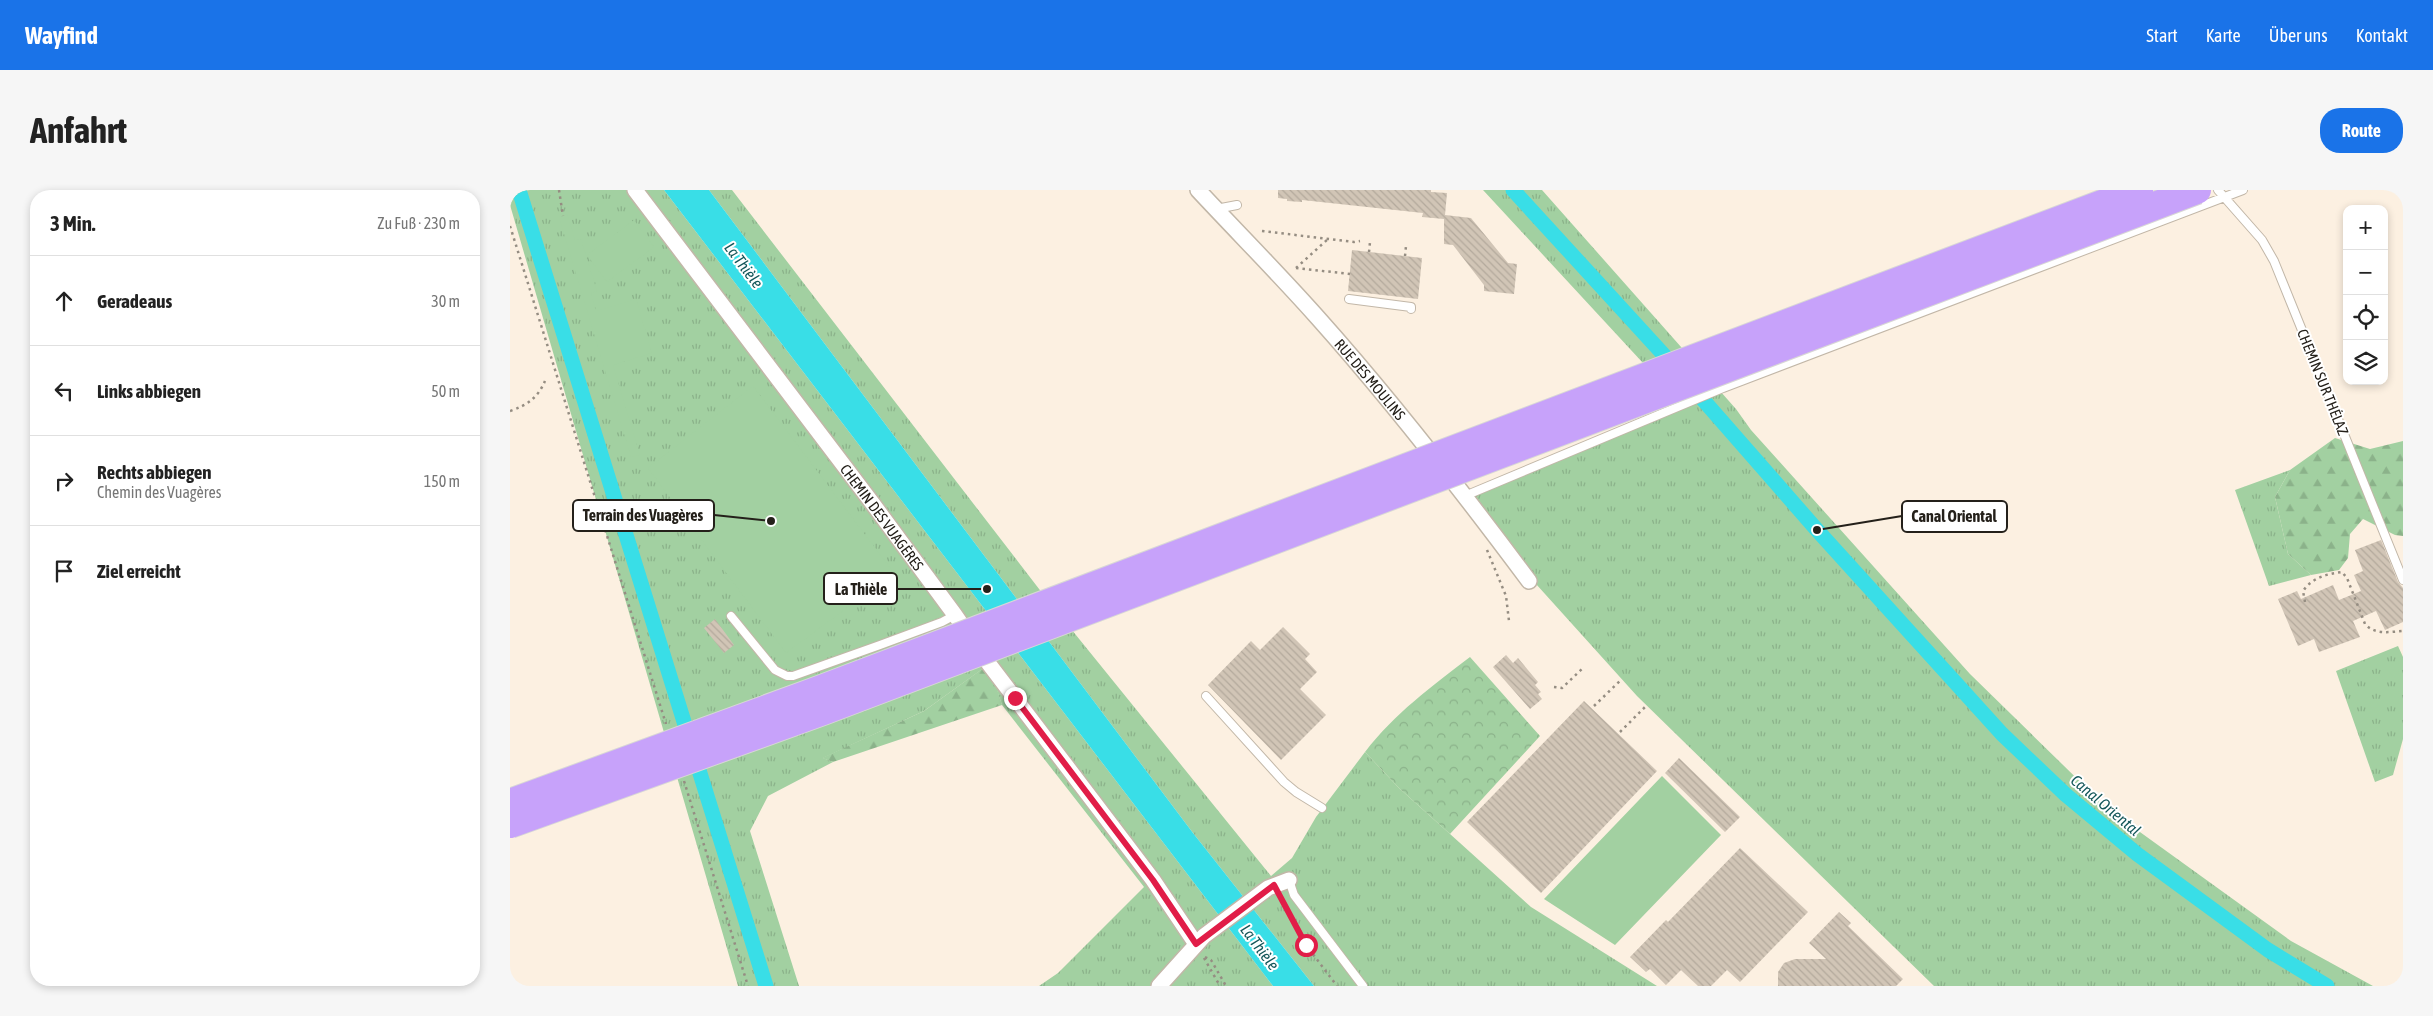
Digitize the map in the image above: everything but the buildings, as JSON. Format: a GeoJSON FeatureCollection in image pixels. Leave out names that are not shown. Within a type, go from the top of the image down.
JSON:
{"type":"FeatureCollection","features":[{"type":"Feature","properties":{"kind":"highway"},"geometry":{"type":"LineString","coordinates":[[510,803],[847,680],[2139,190]]}},
{"type":"Feature","properties":{"kind":"highway"},"geometry":{"type":"LineString","coordinates":[[510,824],[859,697],[2197,190]]}},
{"type":"Feature","properties":{"kind":"street","name":"CHEMIN DES VUAGÈRES"},"geometry":{"type":"LineString","coordinates":[[635,190],[955,615],[988,664],[1201,945]]}},
{"type":"Feature","properties":{"kind":"street","name":"RUE DES MOULINS"},"geometry":{"type":"LineString","coordinates":[[1198,190],[1318,318],[1466,495],[1529,581]]}},
{"type":"Feature","properties":{"kind":"street"},"geometry":{"type":"LineString","coordinates":[[1158,986],[1201,945],[1277,884]]}},
{"type":"Feature","properties":{"kind":"lane","name":"CHEMIN SUR THÉLAZ"},"geometry":{"type":"LineString","coordinates":[[2218,190],[2262,240],[2274,261],[2403,580]]}},
{"type":"Feature","properties":{"kind":"lane"},"geometry":{"type":"LineString","coordinates":[[1466,495],[1723,388],[2243,190]]}},
{"type":"Feature","properties":{"kind":"lane"},"geometry":{"type":"LineString","coordinates":[[1216,209],[1237,205]]}},
{"type":"Feature","properties":{"kind":"lane"},"geometry":{"type":"LineString","coordinates":[[1349,299],[1412,307],[1411,309]]}},
{"type":"Feature","properties":{"kind":"lane"},"geometry":{"type":"LineString","coordinates":[[731,616],[775,670],[787,676],[793,676],[907,635],[955,615]]}},
{"type":"Feature","properties":{"kind":"lane"},"geometry":{"type":"LineString","coordinates":[[1206,696],[1284,782],[1322,808]]}},
{"type":"Feature","properties":{"kind":"lane"},"geometry":{"type":"LineString","coordinates":[[1277,884],[1294,895],[1363,986]]}},
{"type":"Feature","properties":{"kind":"path"},"geometry":{"type":"LineString","coordinates":[[559,190],[563,216]]}},
{"type":"Feature","properties":{"kind":"path"},"geometry":{"type":"LineString","coordinates":[[510,226],[668,730]]}},
{"type":"Feature","properties":{"kind":"path"},"geometry":{"type":"LineString","coordinates":[[1262,232],[1360,241]]}},
{"type":"Feature","properties":{"kind":"path"},"geometry":{"type":"LineString","coordinates":[[1328,239],[1296,268],[1350,274]]}},
{"type":"Feature","properties":{"kind":"path"},"geometry":{"type":"LineString","coordinates":[[1369,252],[1370,242]]}},
{"type":"Feature","properties":{"kind":"path"},"geometry":{"type":"LineString","coordinates":[[1405,256],[1406,246]]}},
{"type":"Feature","properties":{"kind":"path"},"geometry":{"type":"LineString","coordinates":[[510,411],[527,405],[538,394],[545,381]]}},
{"type":"Feature","properties":{"kind":"path"},"geometry":{"type":"LineString","coordinates":[[1485,543],[1490,561],[1506,596],[1509,621]]}},
{"type":"Feature","properties":{"kind":"path"},"geometry":{"type":"LineString","coordinates":[[2305,602],[2302,591],[2308,583],[2320,576],[2342,572],[2347,578],[2365,624],[2370,630],[2381,633],[2403,631]]}},
{"type":"Feature","properties":{"kind":"path"},"geometry":{"type":"LineString","coordinates":[[1554,688],[1562,688],[1583,668]]}},
{"type":"Feature","properties":{"kind":"path"},"geometry":{"type":"LineString","coordinates":[[1594,706],[1622,679]]}},
{"type":"Feature","properties":{"kind":"path"},"geometry":{"type":"LineString","coordinates":[[1620,732],[1647,705]]}},
{"type":"Feature","properties":{"kind":"path"},"geometry":{"type":"LineString","coordinates":[[682,777],[748,986]]}},
{"type":"Feature","properties":{"kind":"path"},"geometry":{"type":"LineString","coordinates":[[1277,884],[1306,945],[1336,986]]}},
{"type":"Feature","properties":{"kind":"path"},"geometry":{"type":"LineString","coordinates":[[1201,945],[1220,986]]}},
{"type":"Feature","properties":{"kind":"path"},"geometry":{"type":"LineString","coordinates":[[1201,945],[1226,986]]}},
{"type":"Feature","properties":{"kind":"green space"},"geometry":{"type":"Polygon","coordinates":[[[510,190],[664,190],[1273,986],[1039,986],[1058,973],[1144,887],[1002,705],[988,665],[924,711],[823,758],[833,762],[768,796],[750,831],[799,986],[738,986],[510,205],[510,190]]]}},
{"type":"Feature","properties":{"kind":"green space"},"geometry":{"type":"Polygon","coordinates":[[[709,190],[732,190],[1046,598],[1271,876],[1292,858],[1316,817],[1365,752],[1399,788],[1531,907],[1657,986],[1314,986],[1193,833],[709,190]]]}},
{"type":"Feature","properties":{"kind":"green space"},"geometry":{"type":"Polygon","coordinates":[[[1483,190],[1542,190],[1736,409],[1751,430],[1970,674],[2108,809],[2291,941],[2373,986],[1934,986],[1637,696],[1536,584],[1467,495],[1679,406],[1643,363],[1483,190]]]}},
{"type":"Feature","properties":{"kind":"green space"},"geometry":{"type":"Polygon","coordinates":[[[567,214],[575,240],[581,239],[597,291],[591,293],[596,311],[636,299],[652,353],[613,365],[640,455],[631,457],[559,217],[567,214]]]}},
{"type":"Feature","properties":{"kind":"green space"},"geometry":{"type":"Polygon","coordinates":[[[634,220],[654,247],[607,282],[587,255],[634,220]]]}},
{"type":"Feature","properties":{"kind":"green space"},"geometry":{"type":"Polygon","coordinates":[[[753,386],[894,573],[786,653],[648,468],[753,386]]]}},
{"type":"Feature","properties":{"kind":"green space"},"geometry":{"type":"Polygon","coordinates":[[[2335,438],[2370,449],[2403,441],[2403,536],[2395,535],[2363,519],[2350,534],[2348,558],[2339,570],[2311,575],[2288,554],[2275,497],[2290,470],[2335,438]]]}},
{"type":"Feature","properties":{"kind":"green space"},"geometry":{"type":"Polygon","coordinates":[[[2290,470],[2275,497],[2288,554],[2311,575],[2269,586],[2235,490],[2290,470]]]}},
{"type":"Feature","properties":{"kind":"green space"},"geometry":{"type":"Polygon","coordinates":[[[2398,646],[2403,657],[2403,739],[2393,775],[2375,782],[2336,671],[2398,646]]]}},
{"type":"Feature","properties":{"kind":"green space"},"geometry":{"type":"Polygon","coordinates":[[[1470,657],[1540,736],[1450,834],[1399,788],[1365,752],[1401,713],[1470,657]]]}},
{"type":"Feature","properties":{"kind":"green space"},"geometry":{"type":"Polygon","coordinates":[[[989,664],[1002,705],[833,762],[822,758],[924,711],[989,664]]]}},
{"type":"Feature","properties":{"kind":"green space"},"geometry":{"type":"Polygon","coordinates":[[[1662,776],[1721,835],[1615,945],[1544,899],[1662,776]]]}},
{"type":"Feature","properties":{"kind":"water"},"geometry":{"type":"Polygon","coordinates":[[[664,190],[709,190],[1193,833],[1314,986],[1273,986],[664,190]]]}},
{"type":"Feature","properties":{"kind":"waterway"},"geometry":{"type":"LineString","coordinates":[[519,190],[766,986]]}},
{"type":"Feature","properties":{"kind":"waterway","name":"Canal Oriental"},"geometry":{"type":"LineString","coordinates":[[1513,190],[1663,354],[1817,530],[2002,734],[2066,795],[2137,854],[2268,950],[2327,986]]}},
{"type":"Feature","properties":{"kind":"place","name":"Terrain des Vuagères"},"geometry":{"type":"Point","coordinates":[771,521]}},
{"type":"Feature","properties":{"kind":"place","name":"Canal Oriental"},"geometry":{"type":"Point","coordinates":[1817,530]}},
{"type":"Feature","properties":{"kind":"place","name":"La Thièle"},"geometry":{"type":"Point","coordinates":[987,589]}},
{"type":"Feature","properties":{"kind":"route"},"geometry":{"type":"LineString","coordinates":[[1015,698],[1153,880],[1196,944],[1204,936],[1274,885],[1306,945]]}}]}
